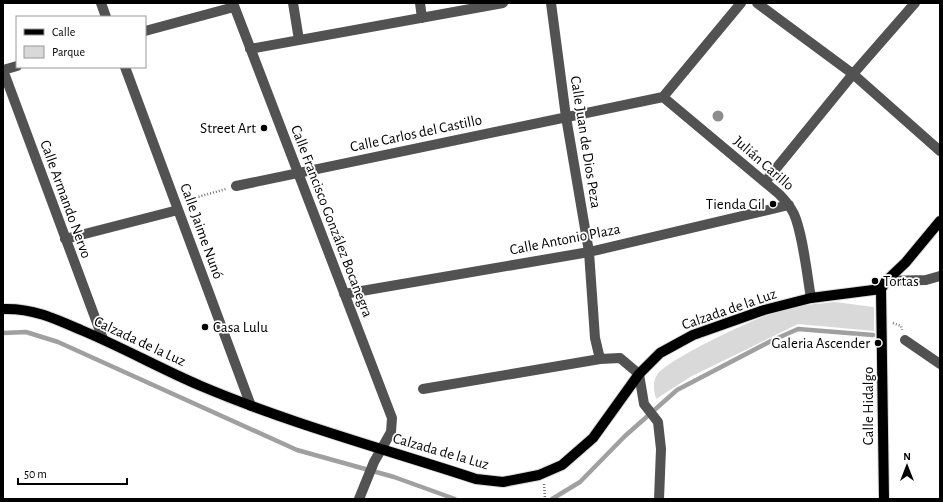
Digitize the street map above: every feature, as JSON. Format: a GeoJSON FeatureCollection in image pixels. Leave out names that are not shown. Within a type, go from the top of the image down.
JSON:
{"type":"FeatureCollection","features":[{"type":"Feature","properties":{"kind":"main road"},"geometry":{"type":"LineString","coordinates":[[883,285],[906,262],[940,221]]}},
{"type":"Feature","properties":{"kind":"main road","name":"Calzada de la Luz"},"geometry":{"type":"LineString","coordinates":[[3,309],[21,309],[49,316],[103,339],[201,386],[250,406],[476,480],[503,482],[539,475],[562,466],[593,438],[639,374],[660,353],[693,335],[764,310],[811,298],[883,285]]}},
{"type":"Feature","properties":{"kind":"main road","name":"Calle Hidalgo"},"geometry":{"type":"LineString","coordinates":[[883,285],[884,499]]}},
{"type":"Feature","properties":{"kind":"street"},"geometry":{"type":"LineString","coordinates":[[101,3],[106,16]]}},
{"type":"Feature","properties":{"kind":"street"},"geometry":{"type":"LineString","coordinates":[[293,3],[299,40]]}},
{"type":"Feature","properties":{"kind":"street"},"geometry":{"type":"LineString","coordinates":[[420,3],[422,18]]}},
{"type":"Feature","properties":{"kind":"street"},"geometry":{"type":"LineString","coordinates":[[250,49],[502,3]]}},
{"type":"Feature","properties":{"kind":"street","name":"Calle Juan de Dios Peza"},"geometry":{"type":"LineString","coordinates":[[551,3],[566,117],[589,252],[595,338],[600,359]]}},
{"type":"Feature","properties":{"kind":"street"},"geometry":{"type":"LineString","coordinates":[[663,97],[741,3]]}},
{"type":"Feature","properties":{"kind":"street"},"geometry":{"type":"LineString","coordinates":[[757,3],[853,74],[940,151]]}},
{"type":"Feature","properties":{"kind":"street"},"geometry":{"type":"LineString","coordinates":[[765,182],[853,74],[915,3]]}},
{"type":"Feature","properties":{"kind":"street"},"geometry":{"type":"LineString","coordinates":[[146,31],[234,5]]}},
{"type":"Feature","properties":{"kind":"street","name":"Calle Francisco González Bocanegra"},"geometry":{"type":"LineString","coordinates":[[234,5],[392,418],[391,432],[374,462],[359,499]]}},
{"type":"Feature","properties":{"kind":"street"},"geometry":{"type":"LineString","coordinates":[[3,70],[16,66]]}},
{"type":"Feature","properties":{"kind":"street","name":"Calle Jaime Nunó"},"geometry":{"type":"LineString","coordinates":[[125,68],[250,406]]}},
{"type":"Feature","properties":{"kind":"street","name":"Calle Armando Nervo"},"geometry":{"type":"LineString","coordinates":[[3,70],[64,239],[103,339]]}},
{"type":"Feature","properties":{"kind":"street","name":"Calle Carlos del Castillo"},"geometry":{"type":"LineString","coordinates":[[236,186],[663,97]]}},
{"type":"Feature","properties":{"kind":"street","name":"Julián Carillo"},"geometry":{"type":"LineString","coordinates":[[663,97],[765,182],[789,205],[795,216],[811,298]]}},
{"type":"Feature","properties":{"kind":"street","name":"Calle Antonio Plaza"},"geometry":{"type":"LineString","coordinates":[[344,294],[589,252],[789,205]]}},
{"type":"Feature","properties":{"kind":"street"},"geometry":{"type":"LineString","coordinates":[[64,239],[177,207]]}},
{"type":"Feature","properties":{"kind":"street","name":"Calzada de la Luz"},"geometry":{"type":"LineString","coordinates":[[883,285],[926,280],[940,276]]}},
{"type":"Feature","properties":{"kind":"street"},"geometry":{"type":"LineString","coordinates":[[905,340],[940,364]]}},
{"type":"Feature","properties":{"kind":"street"},"geometry":{"type":"LineString","coordinates":[[423,389],[600,359],[620,358],[639,374],[644,404],[658,422],[661,449],[659,499]]}},
{"type":"Feature","properties":{"kind":"path"},"geometry":{"type":"LineString","coordinates":[[177,207],[236,186]]}},
{"type":"Feature","properties":{"kind":"path"},"geometry":{"type":"LineString","coordinates":[[883,318],[901,326],[905,340]]}},
{"type":"Feature","properties":{"kind":"path"},"geometry":{"type":"LineString","coordinates":[[545,491],[545,499]]}},
{"type":"Feature","properties":{"kind":"green space"},"geometry":{"type":"Polygon","coordinates":[[[835,302],[874,307],[874,331],[798,324],[690,377],[656,399],[654,384],[657,375],[678,359],[695,349],[735,329],[781,310],[835,302]]]}},
{"type":"Feature","properties":{"kind":"waterway"},"geometry":{"type":"LineString","coordinates":[[552,499],[580,482],[625,436],[677,390],[771,341],[798,329],[873,335]]}},
{"type":"Feature","properties":{"kind":"waterway"},"geometry":{"type":"LineString","coordinates":[[3,333],[26,332],[58,342],[297,450],[394,477],[455,499]]}},
{"type":"Feature","properties":{"kind":"place","name":"Street Art"},"geometry":{"type":"Point","coordinates":[264,128]}},
{"type":"Feature","properties":{"kind":"place","name":"Tienda Gil"},"geometry":{"type":"Point","coordinates":[773,204]}},
{"type":"Feature","properties":{"kind":"place","name":"Tortas"},"geometry":{"type":"Point","coordinates":[875,281]}},
{"type":"Feature","properties":{"kind":"place","name":"Casa Lulu"},"geometry":{"type":"Point","coordinates":[205,327]}},
{"type":"Feature","properties":{"kind":"place","name":"Galeria Ascender"},"geometry":{"type":"Point","coordinates":[878,343]}}]}
